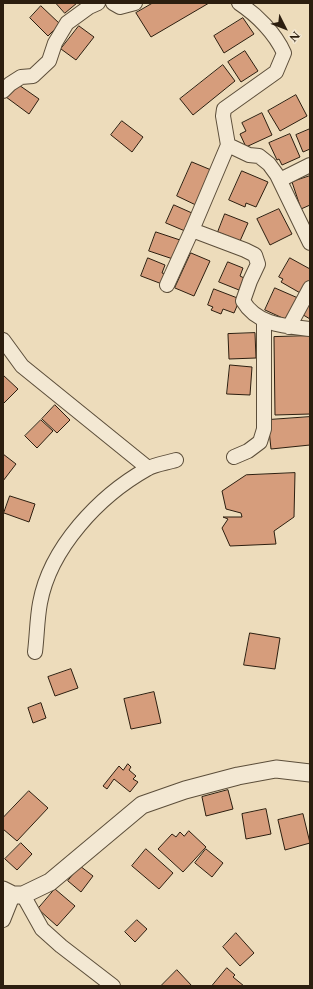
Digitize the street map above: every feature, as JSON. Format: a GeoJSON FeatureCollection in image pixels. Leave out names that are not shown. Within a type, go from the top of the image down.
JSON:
{"type":"FeatureCollection","features":[{"type":"Feature","properties":{"kind":"street"},"geometry":{"type":"LineString","coordinates":[[3,91],[10,84],[21,77],[33,76],[49,61],[55,44],[67,23],[89,7],[98,3]]}},
{"type":"Feature","properties":{"kind":"street"},"geometry":{"type":"LineString","coordinates":[[113,3],[120,7],[136,3]]}},
{"type":"Feature","properties":{"kind":"street"},"geometry":{"type":"LineString","coordinates":[[167,285],[228,145],[224,109],[276,72],[284,52],[278,41],[251,11],[239,3]]}},
{"type":"Feature","properties":{"kind":"street"},"geometry":{"type":"LineString","coordinates":[[228,145],[249,155],[259,156],[269,164],[280,180],[310,243]]}},
{"type":"Feature","properties":{"kind":"street"},"geometry":{"type":"LineString","coordinates":[[280,180],[310,165]]}},
{"type":"Feature","properties":{"kind":"street"},"geometry":{"type":"LineString","coordinates":[[192,230],[255,255],[258,264],[250,280],[243,301],[248,310],[264,320],[289,327],[310,329]]}},
{"type":"Feature","properties":{"kind":"street"},"geometry":{"type":"LineString","coordinates":[[289,327],[310,288]]}},
{"type":"Feature","properties":{"kind":"street"},"geometry":{"type":"LineString","coordinates":[[234,457],[248,451],[260,442],[264,429],[264,320]]}},
{"type":"Feature","properties":{"kind":"street"},"geometry":{"type":"LineString","coordinates":[[3,340],[22,366],[148,468]]}},
{"type":"Feature","properties":{"kind":"street"},"geometry":{"type":"LineString","coordinates":[[35,652],[40,603],[48,575],[61,550],[88,516],[118,488],[148,468],[176,460]]}},
{"type":"Feature","properties":{"kind":"street"},"geometry":{"type":"LineString","coordinates":[[13,893],[50,882],[142,805],[185,790],[238,776],[276,769],[310,773]]}},
{"type":"Feature","properties":{"kind":"street"},"geometry":{"type":"LineString","coordinates":[[3,920],[13,893]]}},
{"type":"Feature","properties":{"kind":"street"},"geometry":{"type":"LineString","coordinates":[[13,893],[42,928],[61,946],[113,986]]}},
{"type":"Feature","properties":{"kind":"building"},"geometry":{"type":"Polygon","coordinates":[[[56,3],[77,3],[65,13],[56,3]]]}},
{"type":"Feature","properties":{"kind":"building"},"geometry":{"type":"Polygon","coordinates":[[[153,3],[209,3],[151,37],[136,13],[153,3]]]}},
{"type":"Feature","properties":{"kind":"building"},"geometry":{"type":"Polygon","coordinates":[[[41,6],[60,24],[48,36],[30,18],[41,6]]]}},
{"type":"Feature","properties":{"kind":"building"},"geometry":{"type":"Polygon","coordinates":[[[243,18],[254,34],[224,53],[214,36],[243,18]]]}},
{"type":"Feature","properties":{"kind":"building"},"geometry":{"type":"Polygon","coordinates":[[[79,26],[94,37],[76,60],[61,49],[79,26]]]}},
{"type":"Feature","properties":{"kind":"building"},"geometry":{"type":"Polygon","coordinates":[[[245,51],[258,71],[241,82],[228,62],[245,51]]]}},
{"type":"Feature","properties":{"kind":"building"},"geometry":{"type":"Polygon","coordinates":[[[223,65],[235,81],[193,115],[180,99],[223,65]]]}},
{"type":"Feature","properties":{"kind":"building"},"geometry":{"type":"Polygon","coordinates":[[[16,83],[39,99],[29,114],[6,97],[16,83]]]}},
{"type":"Feature","properties":{"kind":"building"},"geometry":{"type":"Polygon","coordinates":[[[296,95],[307,116],[280,131],[268,111],[296,95]]]}},
{"type":"Feature","properties":{"kind":"building"},"geometry":{"type":"Polygon","coordinates":[[[262,113],[272,135],[246,147],[240,134],[246,131],[242,123],[262,113]]]}},
{"type":"Feature","properties":{"kind":"building"},"geometry":{"type":"Polygon","coordinates":[[[122,121],[143,137],[132,152],[111,135],[122,121]]]}},
{"type":"Feature","properties":{"kind":"building"},"geometry":{"type":"Polygon","coordinates":[[[310,129],[310,149],[303,152],[296,135],[310,129]]]}},
{"type":"Feature","properties":{"kind":"building"},"geometry":{"type":"Polygon","coordinates":[[[290,134],[300,157],[282,165],[279,159],[277,160],[269,143],[290,134]]]}},
{"type":"Feature","properties":{"kind":"building"},"geometry":{"type":"Polygon","coordinates":[[[192,162],[216,172],[200,207],[177,196],[192,162]]]}},
{"type":"Feature","properties":{"kind":"building"},"geometry":{"type":"Polygon","coordinates":[[[242,171],[268,182],[256,207],[246,203],[245,207],[229,200],[242,171]]]}},
{"type":"Feature","properties":{"kind":"building"},"geometry":{"type":"Polygon","coordinates":[[[310,176],[310,205],[301,209],[292,182],[310,176]]]}},
{"type":"Feature","properties":{"kind":"building"},"geometry":{"type":"Polygon","coordinates":[[[174,205],[192,213],[185,231],[166,223],[174,205]]]}},
{"type":"Feature","properties":{"kind":"building"},"geometry":{"type":"Polygon","coordinates":[[[279,209],[292,234],[270,245],[257,219],[279,209]]]}},
{"type":"Feature","properties":{"kind":"building"},"geometry":{"type":"Polygon","coordinates":[[[225,214],[248,223],[240,241],[218,232],[225,214]]]}},
{"type":"Feature","properties":{"kind":"building"},"geometry":{"type":"Polygon","coordinates":[[[156,232],[180,240],[173,259],[149,251],[156,232]]]}},
{"type":"Feature","properties":{"kind":"building"},"geometry":{"type":"Polygon","coordinates":[[[191,253],[210,261],[194,296],[175,288],[191,253]]]}},
{"type":"Feature","properties":{"kind":"building"},"geometry":{"type":"Polygon","coordinates":[[[148,258],[165,265],[162,273],[166,274],[162,284],[141,276],[148,258]]]}},
{"type":"Feature","properties":{"kind":"building"},"geometry":{"type":"Polygon","coordinates":[[[290,258],[310,269],[310,281],[302,294],[281,282],[283,279],[279,277],[290,258]]]}},
{"type":"Feature","properties":{"kind":"building"},"geometry":{"type":"Polygon","coordinates":[[[228,262],[243,268],[240,276],[244,278],[239,290],[219,282],[228,262]]]}},
{"type":"Feature","properties":{"kind":"building"},"geometry":{"type":"Polygon","coordinates":[[[275,288],[298,298],[287,320],[265,310],[275,288]]]}},
{"type":"Feature","properties":{"kind":"building"},"geometry":{"type":"Polygon","coordinates":[[[214,289],[240,299],[234,313],[223,309],[221,314],[211,310],[213,307],[208,305],[214,289]]]}},
{"type":"Feature","properties":{"kind":"building"},"geometry":{"type":"Polygon","coordinates":[[[310,296],[310,319],[300,313],[310,296]]]}},
{"type":"Feature","properties":{"kind":"building"},"geometry":{"type":"Polygon","coordinates":[[[255,333],[256,358],[229,359],[228,334],[255,333]]]}},
{"type":"Feature","properties":{"kind":"building"},"geometry":{"type":"Polygon","coordinates":[[[310,336],[310,414],[275,415],[274,337],[310,336]]]}},
{"type":"Feature","properties":{"kind":"building"},"geometry":{"type":"Polygon","coordinates":[[[230,365],[252,367],[250,395],[227,394],[230,365]]]}},
{"type":"Feature","properties":{"kind":"building"},"geometry":{"type":"Polygon","coordinates":[[[3,375],[18,389],[4,403],[3,401],[3,375]]]}},
{"type":"Feature","properties":{"kind":"building"},"geometry":{"type":"Polygon","coordinates":[[[55,405],[70,420],[57,433],[42,419],[55,405]]]}},
{"type":"Feature","properties":{"kind":"building"},"geometry":{"type":"Polygon","coordinates":[[[310,417],[310,445],[271,449],[268,420],[310,417]]]}},
{"type":"Feature","properties":{"kind":"building"},"geometry":{"type":"Polygon","coordinates":[[[41,420],[53,431],[37,448],[25,436],[41,420]]]}},
{"type":"Feature","properties":{"kind":"building"},"geometry":{"type":"Polygon","coordinates":[[[3,454],[16,464],[3,481],[3,454]]]}},
{"type":"Feature","properties":{"kind":"building"},"geometry":{"type":"Polygon","coordinates":[[[295,473],[294,517],[274,531],[276,544],[230,546],[222,528],[228,519],[223,517],[242,517],[241,513],[226,509],[222,491],[246,475],[295,473]]]}},
{"type":"Feature","properties":{"kind":"building"},"geometry":{"type":"Polygon","coordinates":[[[10,496],[35,504],[29,522],[4,513],[10,496]]]}},
{"type":"Feature","properties":{"kind":"building"},"geometry":{"type":"Polygon","coordinates":[[[250,633],[280,638],[275,669],[244,665],[250,633]]]}},
{"type":"Feature","properties":{"kind":"building"},"geometry":{"type":"Polygon","coordinates":[[[71,669],[78,688],[55,696],[48,677],[71,669]]]}},
{"type":"Feature","properties":{"kind":"building"},"geometry":{"type":"Polygon","coordinates":[[[154,692],[161,723],[131,729],[124,699],[154,692]]]}},
{"type":"Feature","properties":{"kind":"building"},"geometry":{"type":"Polygon","coordinates":[[[41,703],[46,718],[33,723],[28,708],[41,703]]]}},
{"type":"Feature","properties":{"kind":"building"},"geometry":{"type":"Polygon","coordinates":[[[128,764],[131,767],[129,770],[136,776],[133,779],[138,782],[130,792],[114,779],[107,789],[103,786],[119,766],[123,770],[128,764]]]}},
{"type":"Feature","properties":{"kind":"building"},"geometry":{"type":"Polygon","coordinates":[[[228,790],[233,809],[206,816],[202,797],[228,790]]]}},
{"type":"Feature","properties":{"kind":"building"},"geometry":{"type":"Polygon","coordinates":[[[29,791],[48,808],[17,841],[3,829],[3,818],[29,791]]]}},
{"type":"Feature","properties":{"kind":"building"},"geometry":{"type":"Polygon","coordinates":[[[266,809],[271,834],[246,839],[242,814],[266,809]]]}},
{"type":"Feature","properties":{"kind":"building"},"geometry":{"type":"Polygon","coordinates":[[[303,814],[310,843],[285,850],[278,820],[303,814]]]}},
{"type":"Feature","properties":{"kind":"building"},"geometry":{"type":"Polygon","coordinates":[[[189,831],[206,847],[183,872],[158,849],[172,834],[176,837],[180,832],[184,836],[189,831]]]}},
{"type":"Feature","properties":{"kind":"building"},"geometry":{"type":"Polygon","coordinates":[[[21,843],[32,854],[17,870],[5,859],[21,843]]]}},
{"type":"Feature","properties":{"kind":"building"},"geometry":{"type":"Polygon","coordinates":[[[146,849],[173,873],[159,889],[132,866],[146,849]]]}},
{"type":"Feature","properties":{"kind":"building"},"geometry":{"type":"Polygon","coordinates":[[[206,849],[223,863],[212,877],[195,863],[206,849]]]}},
{"type":"Feature","properties":{"kind":"building"},"geometry":{"type":"Polygon","coordinates":[[[80,866],[93,876],[81,892],[68,881],[80,866]]]}},
{"type":"Feature","properties":{"kind":"building"},"geometry":{"type":"Polygon","coordinates":[[[55,889],[75,906],[57,926],[38,909],[55,889]]]}},
{"type":"Feature","properties":{"kind":"building"},"geometry":{"type":"Polygon","coordinates":[[[137,920],[147,929],[135,942],[125,932],[137,920]]]}},
{"type":"Feature","properties":{"kind":"building"},"geometry":{"type":"Polygon","coordinates":[[[236,933],[254,953],[240,966],[223,947],[236,933]]]}},
{"type":"Feature","properties":{"kind":"building"},"geometry":{"type":"Polygon","coordinates":[[[227,968],[235,975],[233,977],[244,986],[212,986],[227,968]]]}},
{"type":"Feature","properties":{"kind":"building"},"geometry":{"type":"Polygon","coordinates":[[[177,970],[192,986],[161,986],[177,970]]]}}]}
